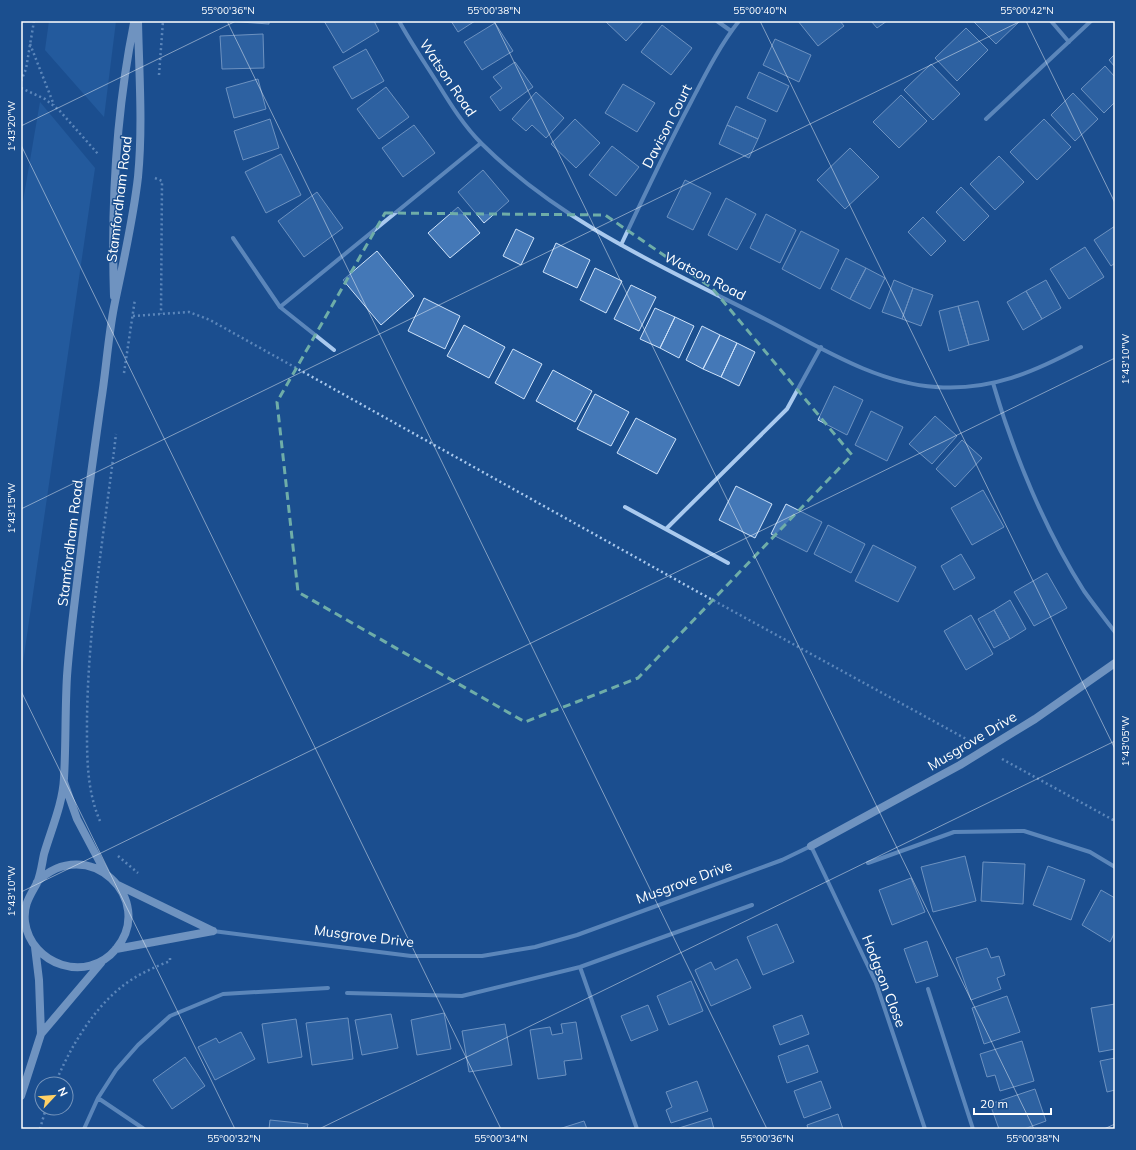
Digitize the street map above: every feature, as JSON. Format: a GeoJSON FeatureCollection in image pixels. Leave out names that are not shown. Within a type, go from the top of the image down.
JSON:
{"type":"FeatureCollection","features":[{"type":"Feature","properties":{"kind":"main road","name":"Stamfordham Road"},"geometry":{"type":"LineString","coordinates":[[114,308],[112,249],[116,170],[125,76],[136,21]]}},
{"type":"Feature","properties":{"kind":"main road","name":"Stamfordham Road"},"geometry":{"type":"LineString","coordinates":[[104,960],[88,966],[72,968],[48,959],[35,947],[27,932],[24,915],[28,898],[37,882],[64,781],[66,696],[81,551],[114,308],[128,247],[138,174],[141,126],[136,21]]}},
{"type":"Feature","properties":{"kind":"main road","name":"Musgrove Drive"},"geometry":{"type":"LineString","coordinates":[[811,846],[1036,719],[1115,663]]}},
{"type":"Feature","properties":{"kind":"main road","name":"Stamfordham Road"},"geometry":{"type":"LineString","coordinates":[[64,781],[77,819],[106,874]]}},
{"type":"Feature","properties":{"kind":"main road","name":"Stamfordham Road"},"geometry":{"type":"LineString","coordinates":[[37,882],[50,871],[66,865],[83,864],[99,869],[118,885],[126,901],[128,917],[125,934],[116,949],[73,994],[41,1034]]}},
{"type":"Feature","properties":{"kind":"main road"},"geometry":{"type":"LineString","coordinates":[[118,885],[213,931]]}},
{"type":"Feature","properties":{"kind":"main road"},"geometry":{"type":"LineString","coordinates":[[116,949],[213,931]]}},
{"type":"Feature","properties":{"kind":"main road","name":"Stamfordham Road"},"geometry":{"type":"LineString","coordinates":[[21,1096],[41,1034],[39,980],[35,947]]}},
{"type":"Feature","properties":{"kind":"street","name":"Watson Road"},"geometry":{"type":"LineString","coordinates":[[399,21],[458,115],[481,143],[533,188],[573,218],[620,246],[851,362],[899,381],[937,387],[994,383],[1017,377],[1081,347]]}},
{"type":"Feature","properties":{"kind":"street"},"geometry":{"type":"LineString","coordinates":[[717,21],[731,31]]}},
{"type":"Feature","properties":{"kind":"street","name":"Davison Court"},"geometry":{"type":"LineString","coordinates":[[620,246],[671,139],[701,82],[731,31],[739,21]]}},
{"type":"Feature","properties":{"kind":"street"},"geometry":{"type":"LineString","coordinates":[[1051,21],[1069,42]]}},
{"type":"Feature","properties":{"kind":"street"},"geometry":{"type":"LineString","coordinates":[[986,119],[1091,21]]}},
{"type":"Feature","properties":{"kind":"street"},"geometry":{"type":"LineString","coordinates":[[280,307],[481,143]]}},
{"type":"Feature","properties":{"kind":"street"},"geometry":{"type":"LineString","coordinates":[[233,238],[280,307],[334,350]]}},
{"type":"Feature","properties":{"kind":"street"},"geometry":{"type":"LineString","coordinates":[[666,529],[787,409],[821,347]]}},
{"type":"Feature","properties":{"kind":"street"},"geometry":{"type":"LineString","coordinates":[[994,383],[1004,419],[1045,522],[1084,590],[1115,632]]}},
{"type":"Feature","properties":{"kind":"street"},"geometry":{"type":"LineString","coordinates":[[625,507],[728,563]]}},
{"type":"Feature","properties":{"kind":"street"},"geometry":{"type":"LineString","coordinates":[[868,863],[954,832],[1024,831],[1090,852],[1115,867]]}},
{"type":"Feature","properties":{"kind":"street","name":"Musgrove Drive"},"geometry":{"type":"LineString","coordinates":[[213,931],[424,957],[482,956],[510,952],[577,935],[782,860],[811,846]]}},
{"type":"Feature","properties":{"kind":"street","name":"Hodgson Close"},"geometry":{"type":"LineString","coordinates":[[811,846],[876,983],[925,1129]]}},
{"type":"Feature","properties":{"kind":"street"},"geometry":{"type":"LineString","coordinates":[[347,992],[462,996],[580,966],[752,905]]}},
{"type":"Feature","properties":{"kind":"street"},"geometry":{"type":"LineString","coordinates":[[580,966],[637,1129]]}},
{"type":"Feature","properties":{"kind":"street"},"geometry":{"type":"LineString","coordinates":[[84,1129],[98,1098],[116,1070],[138,1046],[170,1016],[223,994],[328,988]]}},
{"type":"Feature","properties":{"kind":"street"},"geometry":{"type":"LineString","coordinates":[[928,989],[973,1129]]}},
{"type":"Feature","properties":{"kind":"street"},"geometry":{"type":"LineString","coordinates":[[98,1098],[144,1129]]}},
{"type":"Feature","properties":{"kind":"path"},"geometry":{"type":"LineString","coordinates":[[21,81],[26,69],[34,21]]}},
{"type":"Feature","properties":{"kind":"path"},"geometry":{"type":"LineString","coordinates":[[158,81],[163,21]]}},
{"type":"Feature","properties":{"kind":"path"},"geometry":{"type":"LineString","coordinates":[[30,44],[54,106]]}},
{"type":"Feature","properties":{"kind":"path"},"geometry":{"type":"LineString","coordinates":[[21,88],[45,99],[54,106],[95,149],[100,157],[98,167],[116,170]]}},
{"type":"Feature","properties":{"kind":"path"},"geometry":{"type":"LineString","coordinates":[[138,174],[151,176],[162,181],[161,314]]}},
{"type":"Feature","properties":{"kind":"path"},"geometry":{"type":"LineString","coordinates":[[124,376],[136,295]]}},
{"type":"Feature","properties":{"kind":"path"},"geometry":{"type":"LineString","coordinates":[[133,316],[189,312],[210,320],[698,592],[1115,821]]}},
{"type":"Feature","properties":{"kind":"path"},"geometry":{"type":"LineString","coordinates":[[102,826],[96,812],[88,776],[87,695],[93,614],[117,430]]}},
{"type":"Feature","properties":{"kind":"path"},"geometry":{"type":"LineString","coordinates":[[117,854],[139,874]]}},
{"type":"Feature","properties":{"kind":"path"},"geometry":{"type":"LineString","coordinates":[[59,1076],[78,1039],[105,1003],[128,982],[141,974],[170,961],[170,938]]}},
{"type":"Feature","properties":{"kind":"path"},"geometry":{"type":"LineString","coordinates":[[40,1129],[44,1116]]}},
{"type":"Feature","properties":{"kind":"highlighted area"},"geometry":{"type":"Polygon","coordinates":[[[385,213],[605,215],[712,288],[852,455],[638,678],[525,722],[298,592],[277,402],[385,213]]]}},
{"type":"Feature","properties":{"kind":"shaded area"},"geometry":{"type":"Polygon","coordinates":[[[49,21],[116,21],[104,117],[45,50],[49,21]]]}},
{"type":"Feature","properties":{"kind":"shaded area"},"geometry":{"type":"Polygon","coordinates":[[[40,102],[95,168],[21,676],[21,213],[40,102]]]}},
{"type":"Feature","properties":{"kind":"building"},"geometry":{"type":"Polygon","coordinates":[[[226,21],[269,21],[269,24],[226,21]]]}},
{"type":"Feature","properties":{"kind":"building"},"geometry":{"type":"Polygon","coordinates":[[[324,21],[374,21],[379,31],[343,53],[324,21]]]}},
{"type":"Feature","properties":{"kind":"building"},"geometry":{"type":"Polygon","coordinates":[[[451,21],[475,21],[458,32],[451,21]]]}},
{"type":"Feature","properties":{"kind":"building"},"geometry":{"type":"Polygon","coordinates":[[[605,21],[644,21],[626,41],[605,21]]]}},
{"type":"Feature","properties":{"kind":"building"},"geometry":{"type":"Polygon","coordinates":[[[798,21],[840,21],[844,26],[818,46],[798,21]]]}},
{"type":"Feature","properties":{"kind":"building"},"geometry":{"type":"Polygon","coordinates":[[[871,21],[887,21],[877,28],[871,21]]]}},
{"type":"Feature","properties":{"kind":"building"},"geometry":{"type":"Polygon","coordinates":[[[973,21],[1020,21],[996,44],[973,21]]]}},
{"type":"Feature","properties":{"kind":"building"},"geometry":{"type":"Polygon","coordinates":[[[495,23],[513,51],[482,70],[464,42],[495,23]]]}},
{"type":"Feature","properties":{"kind":"building"},"geometry":{"type":"Polygon","coordinates":[[[662,25],[692,48],[671,75],[641,52],[662,25]]]}},
{"type":"Feature","properties":{"kind":"building"},"geometry":{"type":"Polygon","coordinates":[[[966,28],[988,50],[957,81],[935,58],[966,28]]]}},
{"type":"Feature","properties":{"kind":"building"},"geometry":{"type":"Polygon","coordinates":[[[263,34],[264,68],[222,69],[220,36],[263,34]]]}},
{"type":"Feature","properties":{"kind":"building"},"geometry":{"type":"Polygon","coordinates":[[[775,39],[811,55],[799,82],[763,65],[775,39]]]}},
{"type":"Feature","properties":{"kind":"building"},"geometry":{"type":"Polygon","coordinates":[[[366,49],[384,81],[352,99],[333,67],[366,49]]]}},
{"type":"Feature","properties":{"kind":"building"},"geometry":{"type":"Polygon","coordinates":[[[1115,54],[1115,67],[1109,60],[1115,54]]]}},
{"type":"Feature","properties":{"kind":"building"},"geometry":{"type":"Polygon","coordinates":[[[515,62],[533,87],[500,111],[490,97],[502,88],[493,77],[515,62]]]}},
{"type":"Feature","properties":{"kind":"building"},"geometry":{"type":"Polygon","coordinates":[[[931,64],[960,94],[933,120],[904,90],[931,64]]]}},
{"type":"Feature","properties":{"kind":"building"},"geometry":{"type":"Polygon","coordinates":[[[1105,66],[1115,77],[1115,102],[1104,113],[1081,89],[1105,66]]]}},
{"type":"Feature","properties":{"kind":"building"},"geometry":{"type":"Polygon","coordinates":[[[759,72],[789,86],[777,112],[747,98],[759,72]]]}},
{"type":"Feature","properties":{"kind":"building"},"geometry":{"type":"Polygon","coordinates":[[[258,79],[266,109],[234,118],[226,88],[258,79]]]}},
{"type":"Feature","properties":{"kind":"building"},"geometry":{"type":"Polygon","coordinates":[[[623,84],[655,103],[637,132],[605,113],[623,84]]]}},
{"type":"Feature","properties":{"kind":"building"},"geometry":{"type":"Polygon","coordinates":[[[386,87],[409,117],[379,139],[357,109],[386,87]]]}},
{"type":"Feature","properties":{"kind":"building"},"geometry":{"type":"Polygon","coordinates":[[[536,92],[564,118],[546,138],[532,125],[526,131],[512,119],[536,92]]]}},
{"type":"Feature","properties":{"kind":"building"},"geometry":{"type":"Polygon","coordinates":[[[1073,93],[1098,119],[1075,141],[1051,115],[1073,93]]]}},
{"type":"Feature","properties":{"kind":"building"},"geometry":{"type":"Polygon","coordinates":[[[901,95],[927,121],[899,148],[873,122],[901,95]]]}},
{"type":"Feature","properties":{"kind":"building"},"geometry":{"type":"Polygon","coordinates":[[[736,106],[766,120],[758,139],[727,125],[736,106]]]}},
{"type":"Feature","properties":{"kind":"building"},"geometry":{"type":"Polygon","coordinates":[[[270,119],[279,148],[243,160],[234,131],[270,119]]]}},
{"type":"Feature","properties":{"kind":"building"},"geometry":{"type":"Polygon","coordinates":[[[575,119],[600,143],[576,168],[551,144],[575,119]]]}},
{"type":"Feature","properties":{"kind":"building"},"geometry":{"type":"Polygon","coordinates":[[[1044,119],[1071,147],[1037,180],[1010,152],[1044,119]]]}},
{"type":"Feature","properties":{"kind":"building"},"geometry":{"type":"Polygon","coordinates":[[[414,125],[435,153],[403,177],[382,148],[414,125]]]}},
{"type":"Feature","properties":{"kind":"building"},"geometry":{"type":"Polygon","coordinates":[[[727,125],[758,139],[749,158],[719,144],[727,125]]]}},
{"type":"Feature","properties":{"kind":"building"},"geometry":{"type":"Polygon","coordinates":[[[612,146],[639,167],[616,196],[589,175],[612,146]]]}},
{"type":"Feature","properties":{"kind":"building"},"geometry":{"type":"Polygon","coordinates":[[[850,148],[879,177],[845,209],[817,180],[850,148]]]}},
{"type":"Feature","properties":{"kind":"building"},"geometry":{"type":"Polygon","coordinates":[[[281,154],[301,195],[266,213],[245,172],[281,154]]]}},
{"type":"Feature","properties":{"kind":"building"},"geometry":{"type":"Polygon","coordinates":[[[999,156],[1024,182],[995,210],[970,184],[999,156]]]}},
{"type":"Feature","properties":{"kind":"building"},"geometry":{"type":"Polygon","coordinates":[[[483,170],[509,201],[484,223],[458,192],[483,170]]]}},
{"type":"Feature","properties":{"kind":"building"},"geometry":{"type":"Polygon","coordinates":[[[685,180],[711,193],[693,230],[667,217],[685,180]]]}},
{"type":"Feature","properties":{"kind":"building"},"geometry":{"type":"Polygon","coordinates":[[[961,187],[989,216],[964,241],[936,212],[961,187]]]}},
{"type":"Feature","properties":{"kind":"building"},"geometry":{"type":"Polygon","coordinates":[[[317,192],[343,228],[304,257],[278,221],[317,192]]]}},
{"type":"Feature","properties":{"kind":"building"},"geometry":{"type":"Polygon","coordinates":[[[726,198],[756,214],[737,250],[708,235],[726,198]]]}},
{"type":"Feature","properties":{"kind":"building"},"geometry":{"type":"Polygon","coordinates":[[[458,207],[480,233],[450,258],[428,233],[458,207]]]}},
{"type":"Feature","properties":{"kind":"building"},"geometry":{"type":"Polygon","coordinates":[[[766,214],[796,230],[780,263],[750,248],[766,214]]]}},
{"type":"Feature","properties":{"kind":"building"},"geometry":{"type":"Polygon","coordinates":[[[923,217],[946,241],[931,256],[908,232],[923,217]]]}},
{"type":"Feature","properties":{"kind":"building"},"geometry":{"type":"Polygon","coordinates":[[[1115,226],[1115,263],[1111,266],[1094,240],[1115,226]]]}},
{"type":"Feature","properties":{"kind":"building"},"geometry":{"type":"Polygon","coordinates":[[[516,229],[534,238],[521,265],[503,256],[516,229]]]}},
{"type":"Feature","properties":{"kind":"building"},"geometry":{"type":"Polygon","coordinates":[[[801,231],[839,250],[820,289],[782,269],[801,231]]]}},
{"type":"Feature","properties":{"kind":"building"},"geometry":{"type":"Polygon","coordinates":[[[556,243],[590,260],[577,288],[543,272],[556,243]]]}},
{"type":"Feature","properties":{"kind":"building"},"geometry":{"type":"Polygon","coordinates":[[[1085,247],[1104,277],[1069,299],[1050,269],[1085,247]]]}},
{"type":"Feature","properties":{"kind":"building"},"geometry":{"type":"Polygon","coordinates":[[[377,251],[414,296],[381,325],[343,280],[377,251]]]}},
{"type":"Feature","properties":{"kind":"building"},"geometry":{"type":"Polygon","coordinates":[[[846,258],[866,268],[850,299],[831,289],[846,258]]]}},
{"type":"Feature","properties":{"kind":"building"},"geometry":{"type":"Polygon","coordinates":[[[595,268],[622,281],[606,313],[580,300],[595,268]]]}},
{"type":"Feature","properties":{"kind":"building"},"geometry":{"type":"Polygon","coordinates":[[[866,268],[885,278],[870,309],[850,299],[866,268]]]}},
{"type":"Feature","properties":{"kind":"building"},"geometry":{"type":"Polygon","coordinates":[[[894,280],[913,288],[902,319],[882,312],[894,280]]]}},
{"type":"Feature","properties":{"kind":"building"},"geometry":{"type":"Polygon","coordinates":[[[1046,280],[1061,308],[1042,319],[1026,291],[1046,280]]]}},
{"type":"Feature","properties":{"kind":"building"},"geometry":{"type":"Polygon","coordinates":[[[631,285],[656,297],[639,331],[614,319],[631,285]]]}},
{"type":"Feature","properties":{"kind":"building"},"geometry":{"type":"Polygon","coordinates":[[[913,288],[933,295],[921,326],[902,319],[913,288]]]}},
{"type":"Feature","properties":{"kind":"building"},"geometry":{"type":"Polygon","coordinates":[[[1026,291],[1042,319],[1023,330],[1007,302],[1026,291]]]}},
{"type":"Feature","properties":{"kind":"building"},"geometry":{"type":"Polygon","coordinates":[[[424,298],[460,316],[445,349],[408,331],[424,298]]]}},
{"type":"Feature","properties":{"kind":"building"},"geometry":{"type":"Polygon","coordinates":[[[978,301],[989,340],[969,345],[958,306],[978,301]]]}},
{"type":"Feature","properties":{"kind":"building"},"geometry":{"type":"Polygon","coordinates":[[[958,306],[969,345],[949,351],[939,311],[958,306]]]}},
{"type":"Feature","properties":{"kind":"building"},"geometry":{"type":"Polygon","coordinates":[[[655,308],[675,317],[660,348],[640,339],[655,308]]]}},
{"type":"Feature","properties":{"kind":"building"},"geometry":{"type":"Polygon","coordinates":[[[675,317],[694,326],[679,358],[660,348],[675,317]]]}},
{"type":"Feature","properties":{"kind":"building"},"geometry":{"type":"Polygon","coordinates":[[[464,325],[505,347],[489,378],[447,356],[464,325]]]}},
{"type":"Feature","properties":{"kind":"building"},"geometry":{"type":"Polygon","coordinates":[[[702,326],[720,335],[703,369],[686,360],[702,326]]]}},
{"type":"Feature","properties":{"kind":"building"},"geometry":{"type":"Polygon","coordinates":[[[720,335],[737,343],[721,377],[703,369],[720,335]]]}},
{"type":"Feature","properties":{"kind":"building"},"geometry":{"type":"Polygon","coordinates":[[[737,343],[755,352],[739,386],[721,377],[737,343]]]}},
{"type":"Feature","properties":{"kind":"building"},"geometry":{"type":"Polygon","coordinates":[[[513,349],[542,364],[524,399],[495,383],[513,349]]]}},
{"type":"Feature","properties":{"kind":"building"},"geometry":{"type":"Polygon","coordinates":[[[553,370],[592,391],[575,422],[536,401],[553,370]]]}},
{"type":"Feature","properties":{"kind":"building"},"geometry":{"type":"Polygon","coordinates":[[[834,386],[863,400],[847,435],[818,420],[834,386]]]}},
{"type":"Feature","properties":{"kind":"building"},"geometry":{"type":"Polygon","coordinates":[[[595,394],[629,412],[611,446],[577,429],[595,394]]]}},
{"type":"Feature","properties":{"kind":"building"},"geometry":{"type":"Polygon","coordinates":[[[871,411],[903,427],[887,461],[855,445],[871,411]]]}},
{"type":"Feature","properties":{"kind":"building"},"geometry":{"type":"Polygon","coordinates":[[[935,416],[957,436],[932,464],[909,444],[935,416]]]}},
{"type":"Feature","properties":{"kind":"building"},"geometry":{"type":"Polygon","coordinates":[[[636,418],[676,439],[657,474],[617,453],[636,418]]]}},
{"type":"Feature","properties":{"kind":"building"},"geometry":{"type":"Polygon","coordinates":[[[962,440],[982,458],[955,487],[936,469],[962,440]]]}},
{"type":"Feature","properties":{"kind":"building"},"geometry":{"type":"Polygon","coordinates":[[[736,486],[772,504],[755,538],[719,520],[736,486]]]}},
{"type":"Feature","properties":{"kind":"building"},"geometry":{"type":"Polygon","coordinates":[[[983,490],[1004,527],[972,545],[951,508],[983,490]]]}},
{"type":"Feature","properties":{"kind":"building"},"geometry":{"type":"Polygon","coordinates":[[[786,504],[822,522],[807,552],[771,534],[786,504]]]}},
{"type":"Feature","properties":{"kind":"building"},"geometry":{"type":"Polygon","coordinates":[[[828,525],[865,544],[851,573],[814,554],[828,525]]]}},
{"type":"Feature","properties":{"kind":"building"},"geometry":{"type":"Polygon","coordinates":[[[873,545],[916,567],[898,602],[855,581],[873,545]]]}},
{"type":"Feature","properties":{"kind":"building"},"geometry":{"type":"Polygon","coordinates":[[[961,554],[975,578],[954,590],[941,566],[961,554]]]}},
{"type":"Feature","properties":{"kind":"building"},"geometry":{"type":"Polygon","coordinates":[[[1047,573],[1067,608],[1034,626],[1014,592],[1047,573]]]}},
{"type":"Feature","properties":{"kind":"building"},"geometry":{"type":"Polygon","coordinates":[[[1010,600],[1026,629],[1010,639],[994,610],[1010,600]]]}},
{"type":"Feature","properties":{"kind":"building"},"geometry":{"type":"Polygon","coordinates":[[[994,610],[1010,639],[994,648],[978,619],[994,610]]]}},
{"type":"Feature","properties":{"kind":"building"},"geometry":{"type":"Polygon","coordinates":[[[971,615],[993,654],[966,670],[944,631],[971,615]]]}},
{"type":"Feature","properties":{"kind":"building"},"geometry":{"type":"Polygon","coordinates":[[[965,856],[976,901],[933,912],[921,867],[965,856]]]}},
{"type":"Feature","properties":{"kind":"building"},"geometry":{"type":"Polygon","coordinates":[[[983,862],[1025,864],[1023,904],[981,901],[983,862]]]}},
{"type":"Feature","properties":{"kind":"building"},"geometry":{"type":"Polygon","coordinates":[[[1048,866],[1085,880],[1071,920],[1033,905],[1048,866]]]}},
{"type":"Feature","properties":{"kind":"building"},"geometry":{"type":"Polygon","coordinates":[[[911,878],[925,912],[892,925],[879,890],[911,878]]]}},
{"type":"Feature","properties":{"kind":"building"},"geometry":{"type":"Polygon","coordinates":[[[1101,890],[1115,898],[1115,932],[1110,942],[1082,925],[1101,890]]]}},
{"type":"Feature","properties":{"kind":"building"},"geometry":{"type":"Polygon","coordinates":[[[777,924],[794,962],[763,975],[747,937],[777,924]]]}},
{"type":"Feature","properties":{"kind":"building"},"geometry":{"type":"Polygon","coordinates":[[[927,941],[938,976],[916,983],[904,949],[927,941]]]}},
{"type":"Feature","properties":{"kind":"building"},"geometry":{"type":"Polygon","coordinates":[[[987,948],[991,958],[999,956],[1005,975],[997,978],[1001,989],[971,1000],[956,958],[987,948]]]}},
{"type":"Feature","properties":{"kind":"building"},"geometry":{"type":"Polygon","coordinates":[[[737,959],[751,988],[711,1006],[695,970],[711,962],[715,970],[737,959]]]}},
{"type":"Feature","properties":{"kind":"building"},"geometry":{"type":"Polygon","coordinates":[[[691,981],[703,1011],[669,1025],[657,996],[691,981]]]}},
{"type":"Feature","properties":{"kind":"building"},"geometry":{"type":"Polygon","coordinates":[[[1007,996],[1020,1032],[984,1044],[972,1008],[1007,996]]]}},
{"type":"Feature","properties":{"kind":"building"},"geometry":{"type":"Polygon","coordinates":[[[1115,1004],[1115,1049],[1099,1052],[1091,1008],[1115,1004]]]}},
{"type":"Feature","properties":{"kind":"building"},"geometry":{"type":"Polygon","coordinates":[[[648,1005],[658,1030],[631,1041],[621,1016],[648,1005]]]}},
{"type":"Feature","properties":{"kind":"building"},"geometry":{"type":"Polygon","coordinates":[[[444,1013],[451,1049],[417,1055],[411,1020],[444,1013]]]}},
{"type":"Feature","properties":{"kind":"building"},"geometry":{"type":"Polygon","coordinates":[[[391,1014],[398,1048],[362,1055],[355,1020],[391,1014]]]}},
{"type":"Feature","properties":{"kind":"building"},"geometry":{"type":"Polygon","coordinates":[[[802,1015],[809,1034],[780,1045],[773,1026],[802,1015]]]}},
{"type":"Feature","properties":{"kind":"building"},"geometry":{"type":"Polygon","coordinates":[[[348,1018],[353,1059],[312,1065],[306,1023],[348,1018]]]}},
{"type":"Feature","properties":{"kind":"building"},"geometry":{"type":"Polygon","coordinates":[[[296,1019],[302,1057],[268,1063],[262,1024],[296,1019]]]}},
{"type":"Feature","properties":{"kind":"building"},"geometry":{"type":"Polygon","coordinates":[[[576,1022],[582,1059],[564,1061],[566,1075],[538,1079],[530,1030],[550,1027],[552,1035],[563,1033],[561,1024],[576,1022]]]}},
{"type":"Feature","properties":{"kind":"building"},"geometry":{"type":"Polygon","coordinates":[[[505,1024],[512,1065],[469,1072],[462,1031],[505,1024]]]}},
{"type":"Feature","properties":{"kind":"building"},"geometry":{"type":"Polygon","coordinates":[[[241,1032],[255,1059],[215,1080],[198,1047],[216,1038],[219,1043],[241,1032]]]}},
{"type":"Feature","properties":{"kind":"building"},"geometry":{"type":"Polygon","coordinates":[[[1022,1041],[1034,1081],[1000,1091],[995,1075],[987,1077],[980,1054],[1022,1041]]]}},
{"type":"Feature","properties":{"kind":"building"},"geometry":{"type":"Polygon","coordinates":[[[808,1045],[818,1072],[787,1083],[778,1056],[808,1045]]]}},
{"type":"Feature","properties":{"kind":"building"},"geometry":{"type":"Polygon","coordinates":[[[185,1057],[205,1086],[172,1109],[153,1080],[185,1057]]]}},
{"type":"Feature","properties":{"kind":"building"},"geometry":{"type":"Polygon","coordinates":[[[1115,1058],[1115,1090],[1107,1092],[1100,1061],[1115,1058]]]}},
{"type":"Feature","properties":{"kind":"building"},"geometry":{"type":"Polygon","coordinates":[[[697,1081],[708,1111],[671,1123],[666,1110],[672,1107],[666,1092],[697,1081]]]}},
{"type":"Feature","properties":{"kind":"building"},"geometry":{"type":"Polygon","coordinates":[[[821,1081],[831,1108],[804,1118],[794,1091],[821,1081]]]}},
{"type":"Feature","properties":{"kind":"building"},"geometry":{"type":"Polygon","coordinates":[[[1035,1089],[1046,1121],[1024,1129],[999,1129],[990,1104],[1035,1089]]]}},
{"type":"Feature","properties":{"kind":"building"},"geometry":{"type":"Polygon","coordinates":[[[838,1114],[843,1129],[808,1129],[807,1125],[838,1114]]]}},
{"type":"Feature","properties":{"kind":"building"},"geometry":{"type":"Polygon","coordinates":[[[711,1118],[714,1129],[679,1128],[711,1118]]]}},
{"type":"Feature","properties":{"kind":"building"},"geometry":{"type":"Polygon","coordinates":[[[270,1120],[308,1124],[307,1129],[269,1129],[270,1120]]]}},
{"type":"Feature","properties":{"kind":"building"},"geometry":{"type":"Polygon","coordinates":[[[584,1121],[587,1129],[559,1129],[584,1121]]]}}]}
